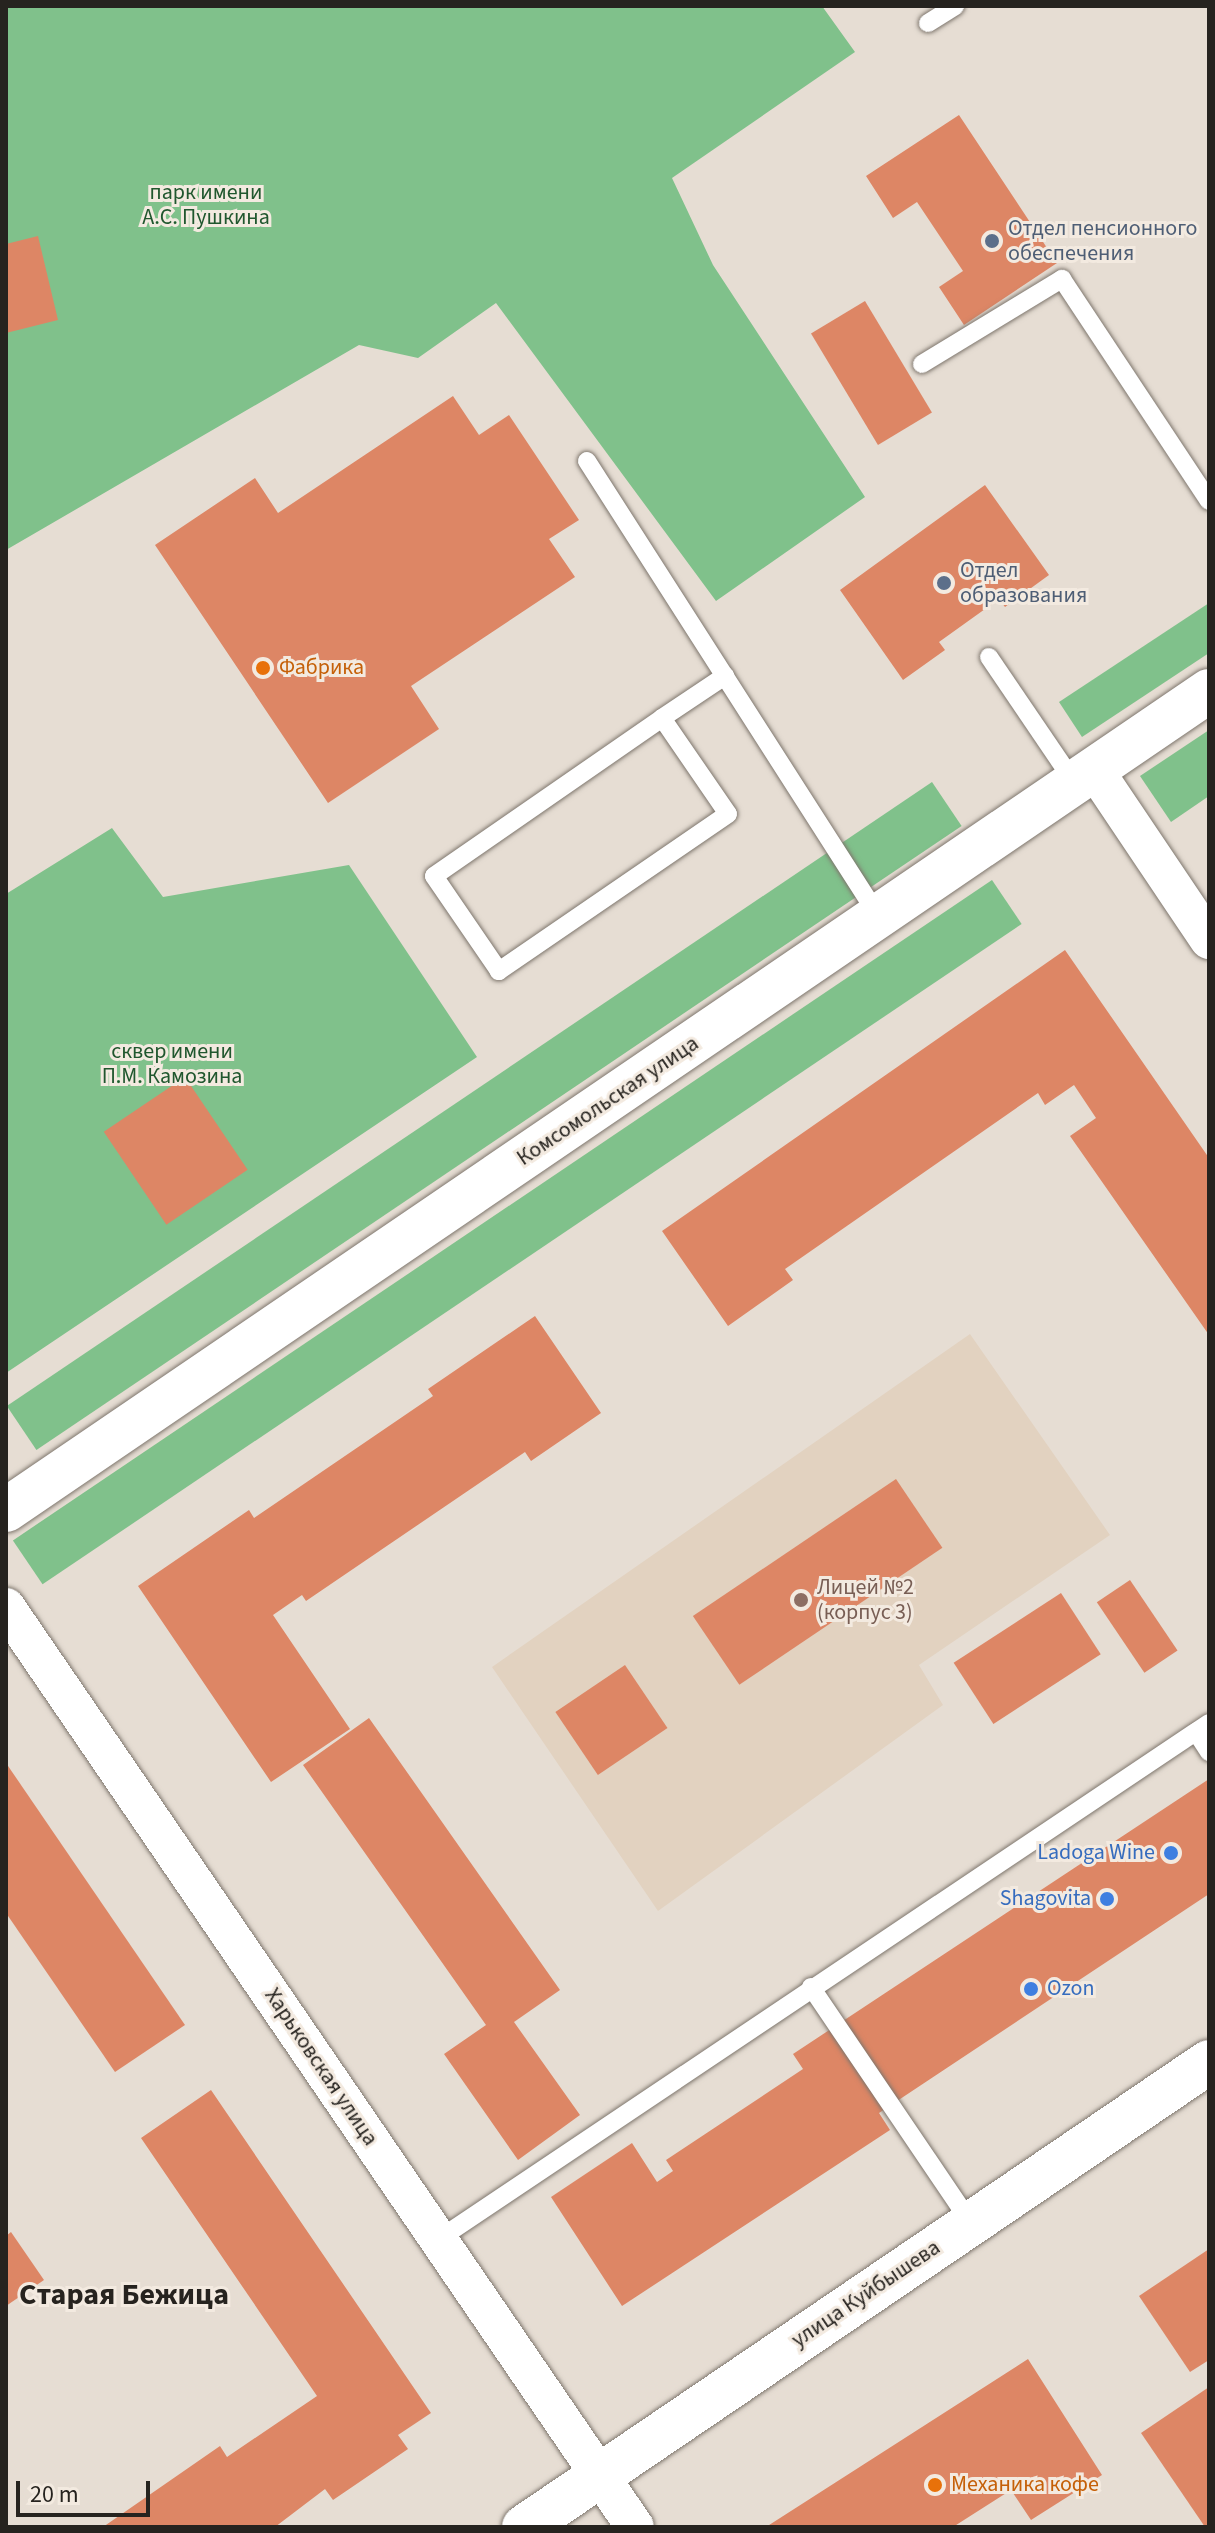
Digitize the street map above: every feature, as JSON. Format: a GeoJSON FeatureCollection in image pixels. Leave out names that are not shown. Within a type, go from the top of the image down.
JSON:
{"type":"FeatureCollection","features":[{"type":"Feature","properties":{"kind":"street","name":"Комсомольская улица"},"geometry":{"type":"LineString","coordinates":[[6,1510],[1209,691]]}},
{"type":"Feature","properties":{"kind":"street"},"geometry":{"type":"LineString","coordinates":[[1084,776],[1209,940]]}},
{"type":"Feature","properties":{"kind":"street","name":"Харьковская улица"},"geometry":{"type":"LineString","coordinates":[[6,1607],[635,2527]]}},
{"type":"Feature","properties":{"kind":"street","name":"улица Куйбышева"},"geometry":{"type":"LineString","coordinates":[[524,2527],[1209,2062]]}},
{"type":"Feature","properties":{"kind":"lane"},"geometry":{"type":"LineString","coordinates":[[928,23],[955,6]]}},
{"type":"Feature","properties":{"kind":"lane"},"geometry":{"type":"LineString","coordinates":[[922,364],[1062,279],[1209,501]]}},
{"type":"Feature","properties":{"kind":"lane"},"geometry":{"type":"LineString","coordinates":[[587,461],[879,917]]}},
{"type":"Feature","properties":{"kind":"lane"},"geometry":{"type":"LineString","coordinates":[[989,657],[1084,776]]}},
{"type":"Feature","properties":{"kind":"lane"},"geometry":{"type":"LineString","coordinates":[[662,718],[728,814],[499,971],[434,876],[662,718],[725,676]]}},
{"type":"Feature","properties":{"kind":"lane"},"geometry":{"type":"LineString","coordinates":[[439,2239],[1202,1727],[1209,1752]]}},
{"type":"Feature","properties":{"kind":"lane"},"geometry":{"type":"LineString","coordinates":[[811,1987],[971,2223]]}},
{"type":"Feature","properties":{"kind":"shaded area","name":"Лицей №2 (корпус 3)"},"geometry":{"type":"Polygon","coordinates":[[[970,1334],[1110,1535],[919,1665],[943,1705],[658,1911],[492,1667],[970,1334]]]}},
{"type":"Feature","properties":{"kind":"green space","name":"парк имени А.С. Пушкина"},"geometry":{"type":"Polygon","coordinates":[[[6,6],[822,6],[855,52],[672,178],[713,265],[865,497],[716,601],[496,303],[418,358],[359,345],[6,550],[6,6]]]}},
{"type":"Feature","properties":{"kind":"green space"},"geometry":{"type":"Polygon","coordinates":[[[1209,603],[1209,653],[1082,737],[1059,702],[1209,603]]]}},
{"type":"Feature","properties":{"kind":"green space"},"geometry":{"type":"Polygon","coordinates":[[[1209,730],[1209,796],[1171,822],[1140,776],[1209,730]]]}},
{"type":"Feature","properties":{"kind":"green space"},"geometry":{"type":"Polygon","coordinates":[[[932,782],[962,826],[36,1450],[7,1406],[932,782]]]}},
{"type":"Feature","properties":{"kind":"green space","name":"сквер имени П.М. Камозина"},"geometry":{"type":"Polygon","coordinates":[[[112,828],[163,897],[349,865],[477,1057],[6,1373],[6,894],[112,828]]]}},
{"type":"Feature","properties":{"kind":"green space"},"geometry":{"type":"Polygon","coordinates":[[[992,880],[1022,924],[43,1584],[13,1540],[992,880]]]}},
{"type":"Feature","properties":{"kind":"building","name":"Отдел пенсионного обеспечения"},"geometry":{"type":"Polygon","coordinates":[[[959,115],[1057,263],[964,325],[939,287],[963,271],[917,202],[893,218],[866,176],[959,115]]]}},
{"type":"Feature","properties":{"kind":"building"},"geometry":{"type":"Polygon","coordinates":[[[38,236],[58,320],[6,333],[6,244],[38,236]]]}},
{"type":"Feature","properties":{"kind":"building"},"geometry":{"type":"Polygon","coordinates":[[[865,301],[932,412],[878,445],[811,333],[865,301]]]}},
{"type":"Feature","properties":{"kind":"building"},"geometry":{"type":"Polygon","coordinates":[[[453,396],[479,435],[509,415],[579,520],[549,539],[575,577],[411,686],[439,729],[328,803],[155,545],[255,478],[278,513],[453,396]]]}},
{"type":"Feature","properties":{"kind":"building","name":"Отдел образования"},"geometry":{"type":"Polygon","coordinates":[[[985,485],[1049,575],[1005,607],[999,599],[939,642],[945,650],[903,680],[840,590],[985,485]]]}},
{"type":"Feature","properties":{"kind":"building"},"geometry":{"type":"Polygon","coordinates":[[[1065,950],[1209,1158],[1209,1335],[1070,1136],[1096,1118],[1074,1085],[1045,1105],[1038,1093],[785,1269],[793,1280],[728,1326],[662,1231],[1065,950]]]}},
{"type":"Feature","properties":{"kind":"building"},"geometry":{"type":"Polygon","coordinates":[[[185,1077],[248,1170],[166,1225],[104,1132],[185,1077]]]}},
{"type":"Feature","properties":{"kind":"building"},"geometry":{"type":"Polygon","coordinates":[[[535,1316],[601,1413],[531,1461],[525,1452],[306,1601],[302,1595],[273,1615],[350,1729],[271,1782],[138,1586],[249,1510],[254,1518],[433,1396],[428,1389],[535,1316]]]}},
{"type":"Feature","properties":{"kind":"building"},"geometry":{"type":"Polygon","coordinates":[[[896,1479],[942,1548],[739,1685],[693,1616],[896,1479]]]}},
{"type":"Feature","properties":{"kind":"building"},"geometry":{"type":"Polygon","coordinates":[[[1130,1580],[1178,1650],[1144,1673],[1097,1602],[1130,1580]]]}},
{"type":"Feature","properties":{"kind":"building"},"geometry":{"type":"Polygon","coordinates":[[[1061,1593],[1101,1654],[993,1724],[954,1663],[1061,1593]]]}},
{"type":"Feature","properties":{"kind":"building"},"geometry":{"type":"Polygon","coordinates":[[[625,1665],[667,1728],[598,1775],[555,1712],[625,1665]]]}},
{"type":"Feature","properties":{"kind":"building"},"geometry":{"type":"Polygon","coordinates":[[[369,1718],[560,1990],[514,2022],[580,2115],[518,2160],[444,2054],[486,2025],[303,1765],[369,1718]]]}},
{"type":"Feature","properties":{"kind":"building"},"geometry":{"type":"Polygon","coordinates":[[[6,1763],[185,2025],[115,2072],[6,1913],[6,1763]]]}},
{"type":"Feature","properties":{"kind":"building"},"geometry":{"type":"Polygon","coordinates":[[[1209,1779],[1209,1894],[879,2113],[890,2130],[622,2306],[551,2197],[632,2143],[657,2182],[673,2171],[666,2160],[803,2069],[793,2054],[1209,1779]]]}},
{"type":"Feature","properties":{"kind":"building"},"geometry":{"type":"Polygon","coordinates":[[[211,2090],[431,2413],[398,2435],[408,2449],[333,2500],[325,2489],[275,2527],[103,2527],[220,2446],[227,2457],[317,2396],[141,2138],[211,2090]]]}},
{"type":"Feature","properties":{"kind":"building"},"geometry":{"type":"Polygon","coordinates":[[[11,2232],[44,2280],[6,2306],[6,2236],[11,2232]]]}},
{"type":"Feature","properties":{"kind":"building"},"geometry":{"type":"Polygon","coordinates":[[[1209,2249],[1209,2360],[1190,2372],[1139,2296],[1209,2249]]]}},
{"type":"Feature","properties":{"kind":"building"},"geometry":{"type":"Polygon","coordinates":[[[1028,2359],[1102,2475],[1031,2520],[1011,2490],[953,2527],[766,2527],[1028,2359]]]}},
{"type":"Feature","properties":{"kind":"building"},"geometry":{"type":"Polygon","coordinates":[[[1209,2387],[1209,2527],[1205,2527],[1141,2433],[1209,2387]]]}},
{"type":"Feature","properties":{"kind":"place","name":"Отдел пенсионного обеспечения"},"geometry":{"type":"Point","coordinates":[992,241]}},
{"type":"Feature","properties":{"kind":"place","name":"Отдел образования"},"geometry":{"type":"Point","coordinates":[944,583]}},
{"type":"Feature","properties":{"kind":"place","name":"Фабрика"},"geometry":{"type":"Point","coordinates":[263,668]}},
{"type":"Feature","properties":{"kind":"place","name":"Лицей №2 (корпус 3)"},"geometry":{"type":"Point","coordinates":[801,1600]}},
{"type":"Feature","properties":{"kind":"place","name":"Ladoga Wine"},"geometry":{"type":"Point","coordinates":[1171,1853]}},
{"type":"Feature","properties":{"kind":"place","name":"Shagovita"},"geometry":{"type":"Point","coordinates":[1107,1899]}},
{"type":"Feature","properties":{"kind":"place","name":"Ozon"},"geometry":{"type":"Point","coordinates":[1031,1989]}},
{"type":"Feature","properties":{"kind":"place","name":"Механика кофе"},"geometry":{"type":"Point","coordinates":[935,2485]}},
{"type":"Feature","properties":{"kind":"district","name":"Cтарая Бежица"},"geometry":{"type":"Point","coordinates":[124,2295]}}]}
